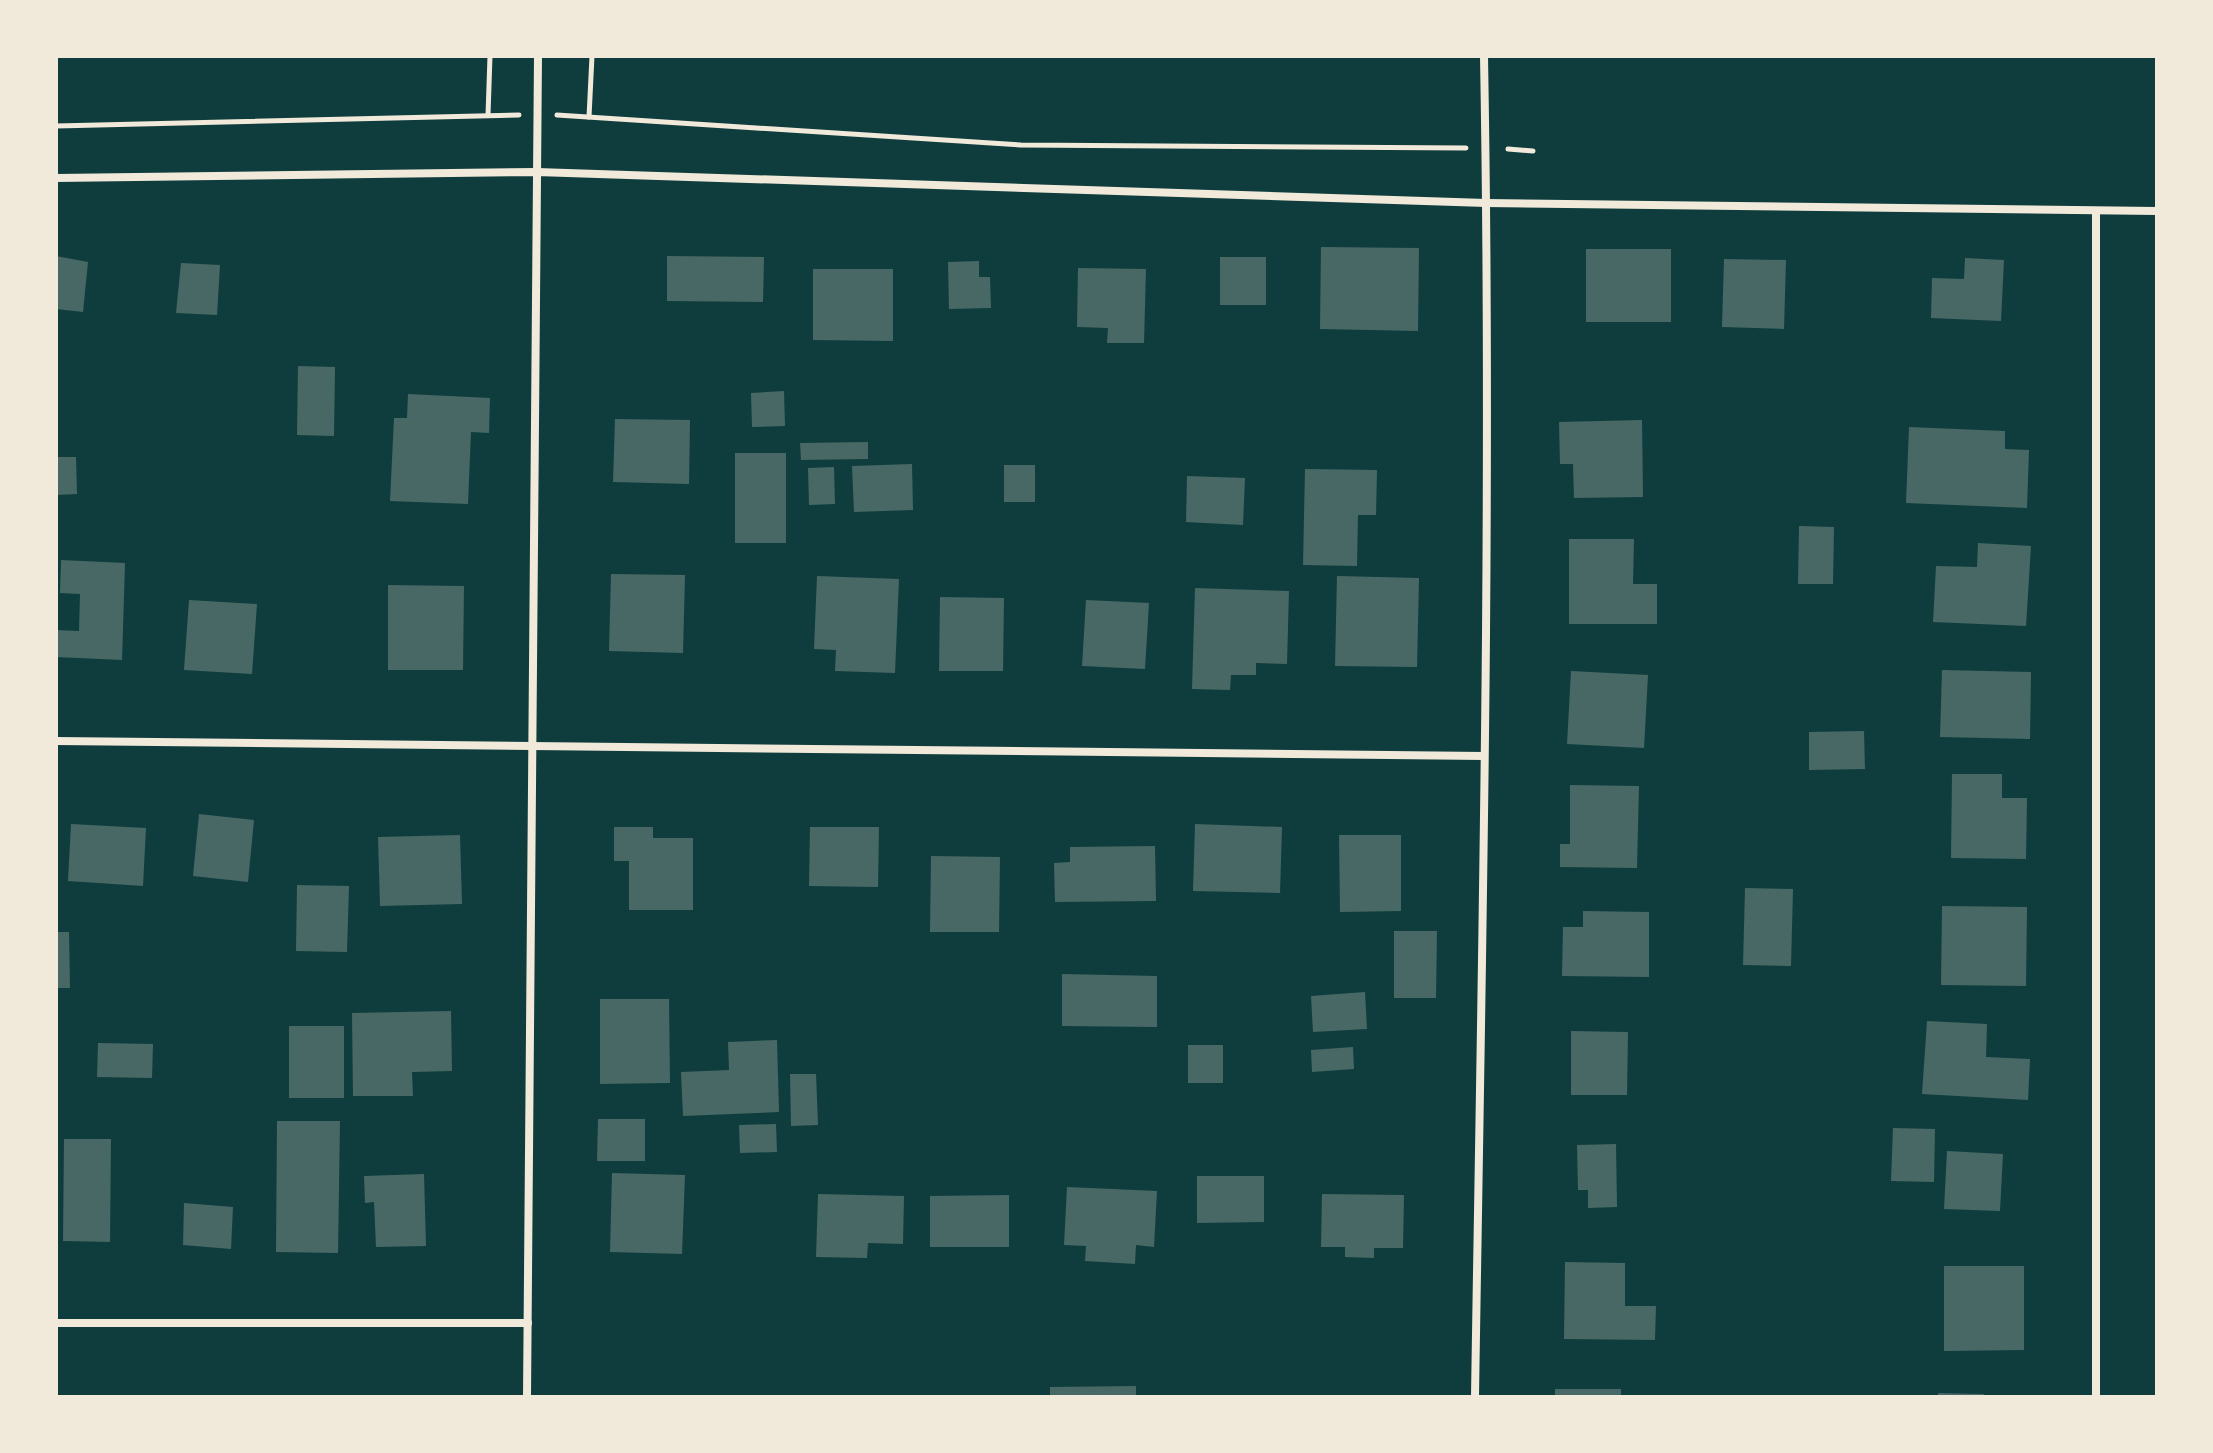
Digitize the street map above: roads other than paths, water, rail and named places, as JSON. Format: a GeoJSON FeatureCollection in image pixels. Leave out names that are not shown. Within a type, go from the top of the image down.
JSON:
{"type":"FeatureCollection","features":[{"type":"Feature","properties":{"kind":"street"},"geometry":{"type":"LineString","coordinates":[[527,1397],[538,56]]}},
{"type":"Feature","properties":{"kind":"street"},"geometry":{"type":"LineString","coordinates":[[1475,1397],[1484,756],[1484,56]]}},
{"type":"Feature","properties":{"kind":"street"},"geometry":{"type":"LineString","coordinates":[[56,178],[537,172],[1486,203],[2157,211]]}},
{"type":"Feature","properties":{"kind":"street"},"geometry":{"type":"LineString","coordinates":[[2096,211],[2096,1397]]}},
{"type":"Feature","properties":{"kind":"street"},"geometry":{"type":"LineString","coordinates":[[56,741],[1484,756]]}},
{"type":"Feature","properties":{"kind":"street"},"geometry":{"type":"LineString","coordinates":[[56,1323],[528,1323]]}}]}
